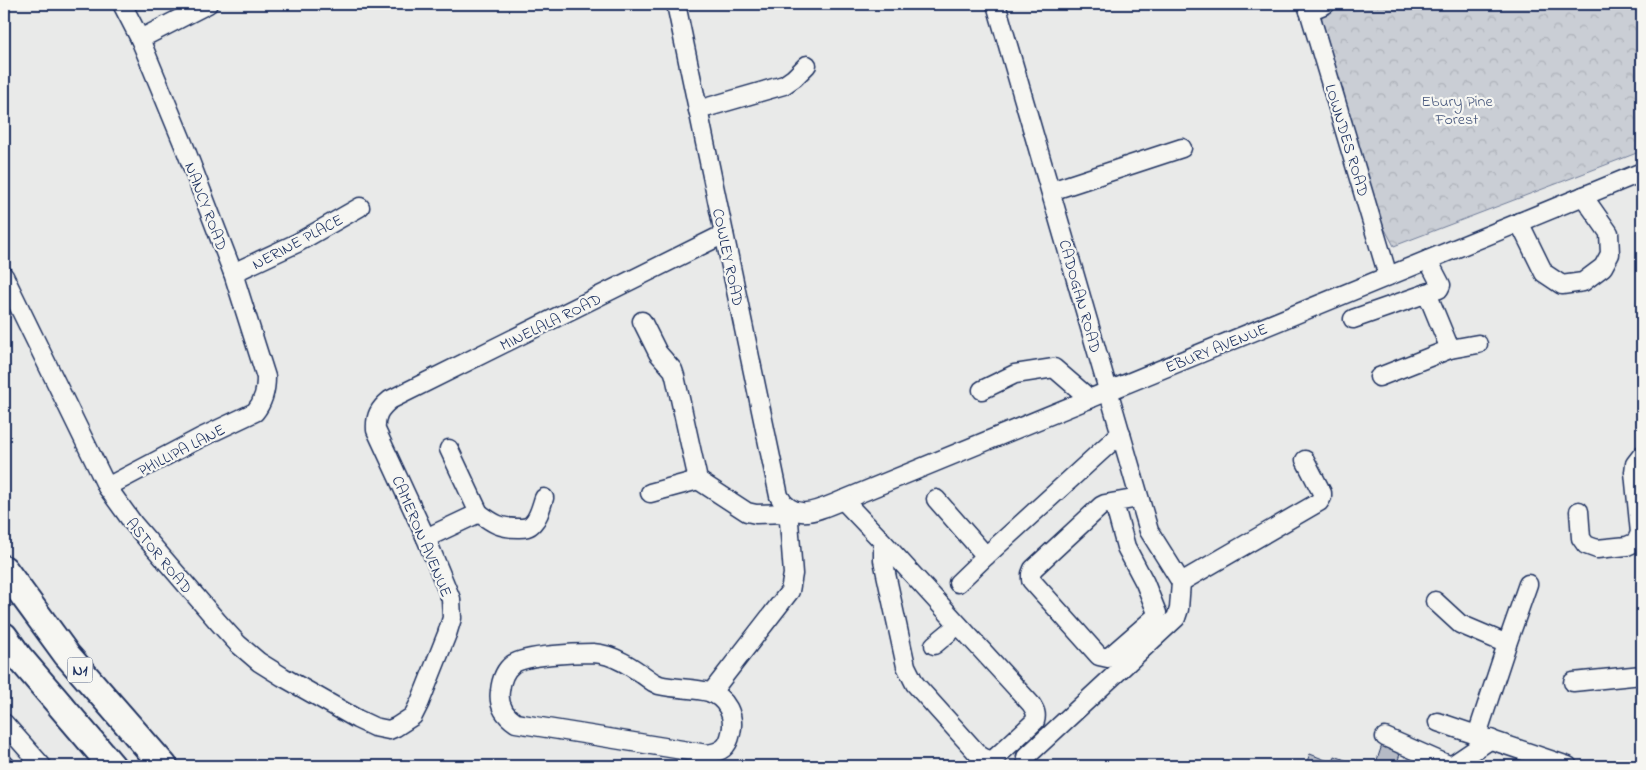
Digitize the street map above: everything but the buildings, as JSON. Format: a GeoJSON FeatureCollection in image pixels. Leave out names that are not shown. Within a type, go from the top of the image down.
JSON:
{"type":"FeatureCollection","features":[{"type":"Feature","properties":{"kind":"highway","name":"N1"},"geometry":{"type":"LineString","coordinates":[[4,570],[67,655],[164,766]]}},
{"type":"Feature","properties":{"kind":"highway","name":"N1"},"geometry":{"type":"LineString","coordinates":[[4,636],[19,657],[112,766]]}},
{"type":"Feature","properties":{"kind":"street","name":"NANCY ROAD"},"geometry":{"type":"LineString","coordinates":[[122,4],[140,39],[185,148],[233,273],[266,376],[264,397],[261,405],[255,412]]}},
{"type":"Feature","properties":{"kind":"street"},"geometry":{"type":"LineString","coordinates":[[140,39],[208,4]]}},
{"type":"Feature","properties":{"kind":"street","name":"COWLEY ROAD"},"geometry":{"type":"LineString","coordinates":[[676,4],[779,496],[788,511]]}},
{"type":"Feature","properties":{"kind":"street","name":"CADOGAN ROAD"},"geometry":{"type":"LineString","coordinates":[[996,4],[1149,531],[1181,582]]}},
{"type":"Feature","properties":{"kind":"street"},"geometry":{"type":"LineString","coordinates":[[1308,7],[1326,4]]}},
{"type":"Feature","properties":{"kind":"street","name":"LOWNDES ROAD"},"geometry":{"type":"LineString","coordinates":[[1308,7],[1388,276]]}},
{"type":"Feature","properties":{"kind":"street"},"geometry":{"type":"LineString","coordinates":[[698,110],[784,85],[794,78],[806,65]]}},
{"type":"Feature","properties":{"kind":"street"},"geometry":{"type":"LineString","coordinates":[[1051,191],[1182,148]]}},
{"type":"Feature","properties":{"kind":"street","name":"EBURY AVENUE"},"geometry":{"type":"LineString","coordinates":[[698,480],[747,512],[756,514],[814,511],[1642,172]]}},
{"type":"Feature","properties":{"kind":"street"},"geometry":{"type":"LineString","coordinates":[[1519,222],[1544,273],[1562,285],[1583,282],[1603,267],[1610,254],[1609,233],[1584,196]]}},
{"type":"Feature","properties":{"kind":"street","name":"NERINE PLACE"},"geometry":{"type":"LineString","coordinates":[[233,273],[297,243],[360,207]]}},
{"type":"Feature","properties":{"kind":"street","name":"MINELALA ROAD"},"geometry":{"type":"LineString","coordinates":[[378,412],[390,400],[724,234]]}},
{"type":"Feature","properties":{"kind":"street"},"geometry":{"type":"LineString","coordinates":[[1353,319],[1436,291],[1441,285],[1428,260]]}},
{"type":"Feature","properties":{"kind":"street","name":"ASTOR ROAD"},"geometry":{"type":"LineString","coordinates":[[4,276],[107,487],[133,523],[238,644],[259,662],[291,682],[374,727],[389,730],[412,716]]}},
{"type":"Feature","properties":{"kind":"street"},"geometry":{"type":"LineString","coordinates":[[1427,293],[1450,349]]}},
{"type":"Feature","properties":{"kind":"street"},"geometry":{"type":"LineString","coordinates":[[642,321],[658,352],[673,370],[698,480],[650,493]]}},
{"type":"Feature","properties":{"kind":"street"},"geometry":{"type":"LineString","coordinates":[[1379,377],[1450,349],[1478,344]]}},
{"type":"Feature","properties":{"kind":"street"},"geometry":{"type":"LineString","coordinates":[[982,390],[1015,374],[1054,368],[1090,399]]}},
{"type":"Feature","properties":{"kind":"street","name":"PHILLIPA LANE"},"geometry":{"type":"LineString","coordinates":[[107,487],[200,438],[255,412]]}},
{"type":"Feature","properties":{"kind":"street","name":"CAMERON AVENUE"},"geometry":{"type":"LineString","coordinates":[[378,412],[375,422],[376,430],[426,538],[451,599],[452,618],[448,634],[412,716]]}},
{"type":"Feature","properties":{"kind":"street"},"geometry":{"type":"LineString","coordinates":[[958,583],[1121,432]]}},
{"type":"Feature","properties":{"kind":"street"},"geometry":{"type":"LineString","coordinates":[[449,449],[479,513],[493,523],[506,528],[527,528],[534,522],[544,498]]}},
{"type":"Feature","properties":{"kind":"street"},"geometry":{"type":"LineString","coordinates":[[1579,511],[1580,535],[1590,547],[1627,546],[1636,542],[1640,533],[1634,472],[1635,464],[1642,455]]}},
{"type":"Feature","properties":{"kind":"street"},"geometry":{"type":"LineString","coordinates":[[1026,757],[1176,618],[1180,609],[1181,582],[1319,502],[1322,493],[1306,460]]}},
{"type":"Feature","properties":{"kind":"street"},"geometry":{"type":"LineString","coordinates":[[1114,503],[1126,548],[1145,584],[1157,613],[1154,618],[1111,657],[1104,658],[1099,656],[1031,580],[1031,574],[1033,569],[1101,506],[1114,503],[1139,498]]}},
{"type":"Feature","properties":{"kind":"street"},"geometry":{"type":"LineString","coordinates":[[936,499],[986,556]]}},
{"type":"Feature","properties":{"kind":"street"},"geometry":{"type":"LineString","coordinates":[[843,500],[883,542],[1031,704],[1036,713],[1036,721],[993,760],[979,755],[910,677],[883,560],[883,542]]}},
{"type":"Feature","properties":{"kind":"street"},"geometry":{"type":"LineString","coordinates":[[711,693],[790,591],[793,574],[788,511]]}},
{"type":"Feature","properties":{"kind":"street"},"geometry":{"type":"LineString","coordinates":[[426,538],[479,513]]}},
{"type":"Feature","properties":{"kind":"street"},"geometry":{"type":"LineString","coordinates":[[1385,737],[1451,766],[1484,737],[1507,644],[1528,584]]}},
{"type":"Feature","properties":{"kind":"street"},"geometry":{"type":"LineString","coordinates":[[1435,602],[1460,624],[1507,644]]}},
{"type":"Feature","properties":{"kind":"street"},"geometry":{"type":"LineString","coordinates":[[934,645],[958,625]]}},
{"type":"Feature","properties":{"kind":"street"},"geometry":{"type":"LineString","coordinates":[[593,653],[603,653],[615,658],[653,682],[711,693],[724,701],[732,724],[730,739],[722,750],[707,754],[516,723],[505,713],[499,696],[505,673],[513,664],[522,660],[559,654],[593,653]]}},
{"type":"Feature","properties":{"kind":"street"},"geometry":{"type":"LineString","coordinates":[[1573,682],[1642,675]]}},
{"type":"Feature","properties":{"kind":"street"},"geometry":{"type":"LineString","coordinates":[[1438,722],[1568,766]]}},
{"type":"Feature","properties":{"kind":"street"},"geometry":{"type":"LineString","coordinates":[[4,723],[37,765]]}},
{"type":"Feature","properties":{"kind":"green space","name":"Ebury Pine Forest"},"geometry":{"type":"Polygon","coordinates":[[[1317,4],[1642,4],[1642,151],[1394,246],[1381,222],[1317,4]]]}}]}
